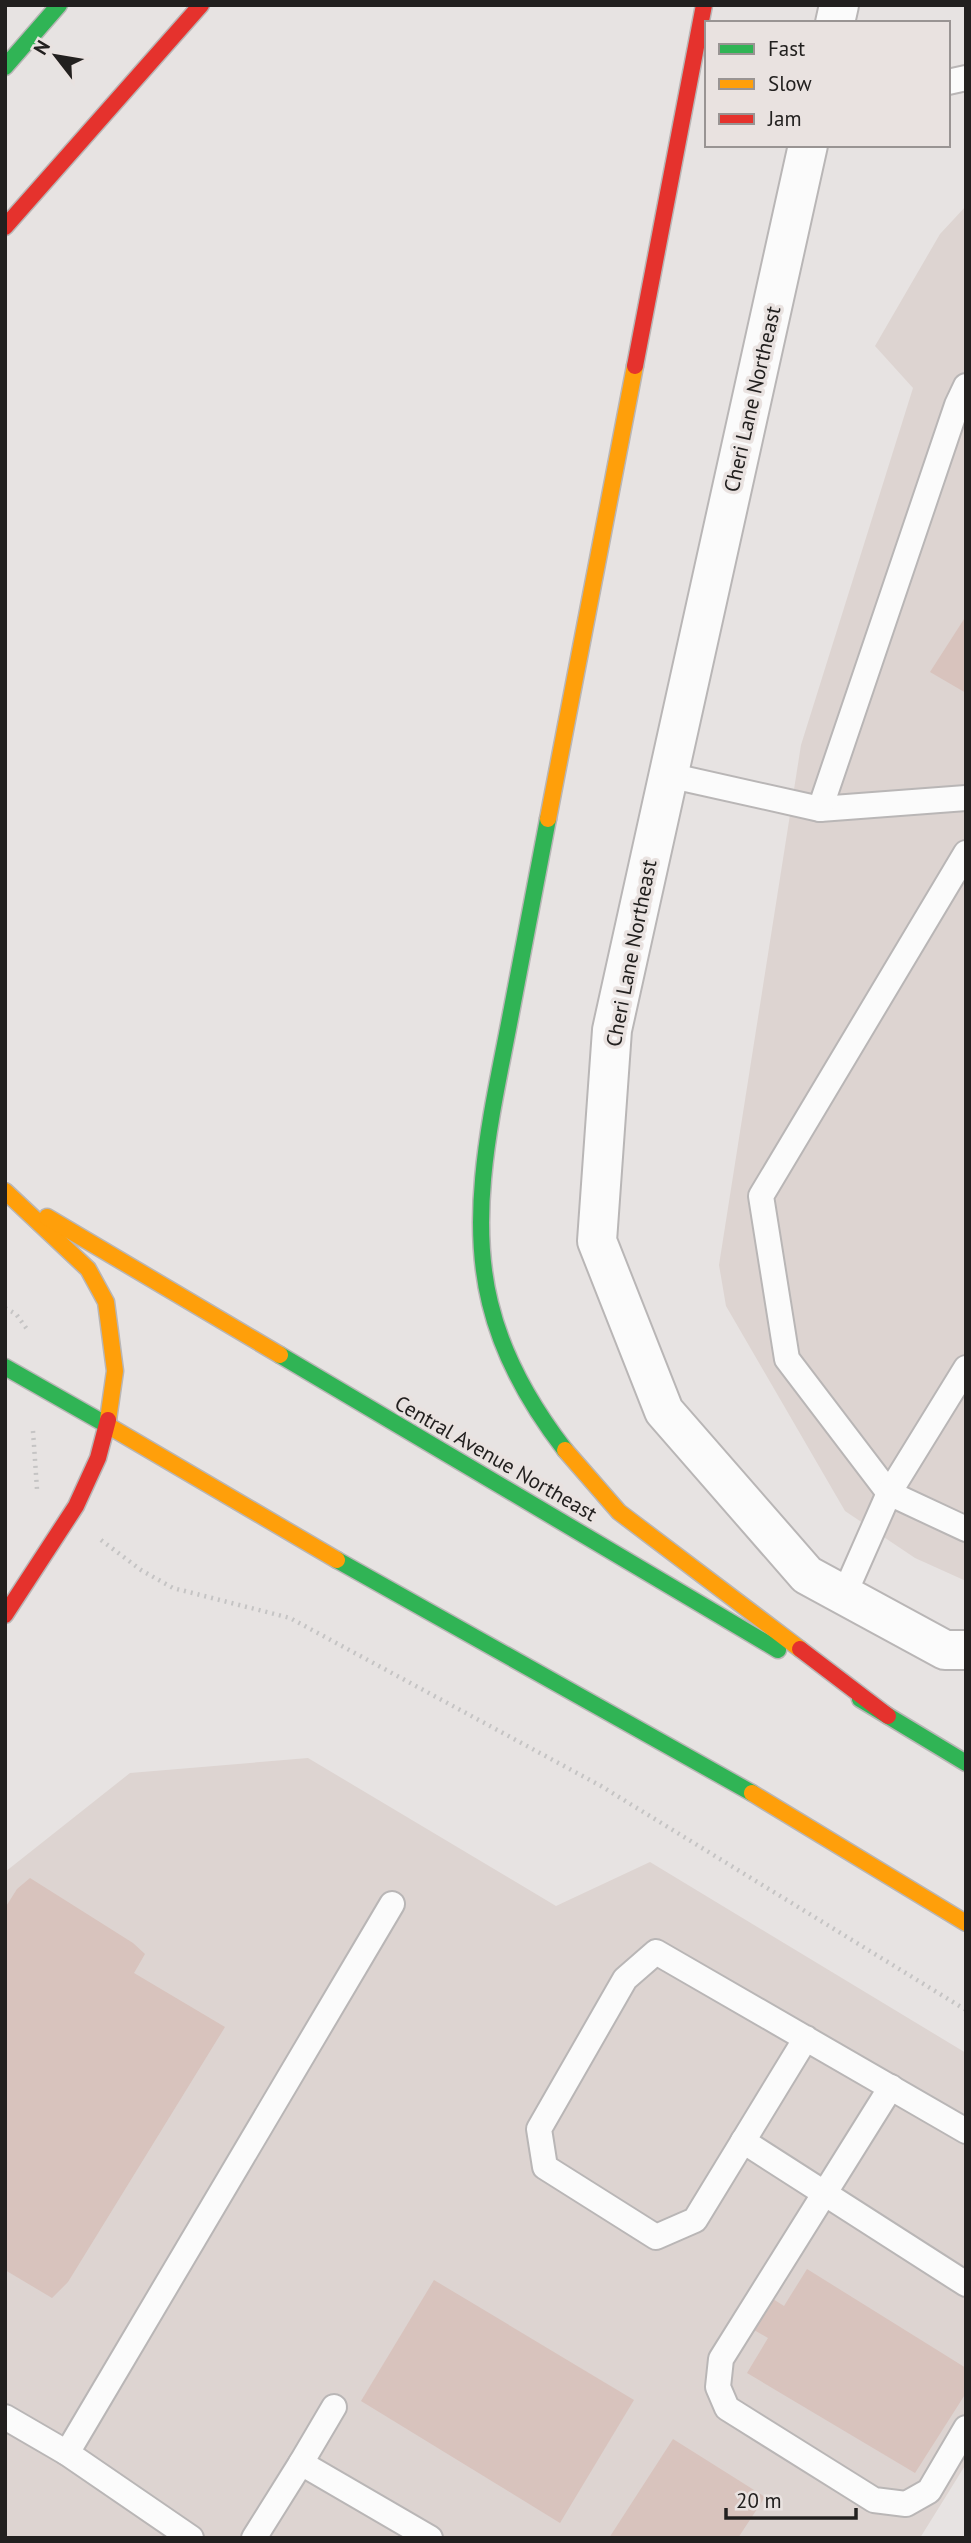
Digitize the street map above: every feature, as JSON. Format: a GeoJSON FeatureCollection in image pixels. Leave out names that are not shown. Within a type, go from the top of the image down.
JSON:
{"type":"FeatureCollection","features":[{"type":"Feature","properties":{"kind":"main road"},"geometry":{"type":"LineString","coordinates":[[5,67],[59,5]]}},
{"type":"Feature","properties":{"kind":"main road"},"geometry":{"type":"LineString","coordinates":[[5,227],[201,5]]}},
{"type":"Feature","properties":{"kind":"main road"},"geometry":{"type":"LineString","coordinates":[[705,5],[493,1106],[481,1220],[484,1262],[500,1342],[537,1412],[582,1474],[619,1512],[888,1716]]}},
{"type":"Feature","properties":{"kind":"main road"},"geometry":{"type":"LineString","coordinates":[[5,240],[139,75]]}},
{"type":"Feature","properties":{"kind":"main road"},"geometry":{"type":"LineString","coordinates":[[5,1615],[69,1517],[98,1458],[111,1410],[115,1371],[106,1302],[88,1269],[7,1191]]}},
{"type":"Feature","properties":{"kind":"main road","name":"Central Avenue Northeast"},"geometry":{"type":"LineString","coordinates":[[7,1191],[80,1238],[966,1763]]}},
{"type":"Feature","properties":{"kind":"main road"},"geometry":{"type":"LineString","coordinates":[[5,1367],[385,1588],[745,1789],[966,1923]]}},
{"type":"Feature","properties":{"kind":"street","name":"Cheri Lane Northeast"},"geometry":{"type":"LineString","coordinates":[[808,147],[612,1030],[597,1241],[664,1411],[807,1575],[945,1650],[966,1650]]}},
{"type":"Feature","properties":{"kind":"lane"},"geometry":{"type":"LineString","coordinates":[[820,809],[957,405],[966,386]]}},
{"type":"Feature","properties":{"kind":"lane"},"geometry":{"type":"LineString","coordinates":[[668,775],[820,809],[966,798]]}},
{"type":"Feature","properties":{"kind":"lane"},"geometry":{"type":"LineString","coordinates":[[966,853],[761,1196],[787,1359],[889,1493],[966,1528]]}},
{"type":"Feature","properties":{"kind":"lane"},"geometry":{"type":"LineString","coordinates":[[844,1595],[889,1493],[966,1368]]}},
{"type":"Feature","properties":{"kind":"lane"},"geometry":{"type":"LineString","coordinates":[[66,2453],[392,1904]]}},
{"type":"Feature","properties":{"kind":"lane"},"geometry":{"type":"LineString","coordinates":[[806,2038],[695,2220],[656,2238],[545,2167],[539,2129],[625,1979],[656,1952],[806,2038],[891,2087],[966,2131]]}},
{"type":"Feature","properties":{"kind":"lane"},"geometry":{"type":"LineString","coordinates":[[891,2087],[721,2360],[718,2387],[727,2408],[874,2500],[906,2504],[929,2491],[966,2428]]}},
{"type":"Feature","properties":{"kind":"lane"},"geometry":{"type":"LineString","coordinates":[[743,2141],[966,2284]]}},
{"type":"Feature","properties":{"kind":"lane"},"geometry":{"type":"LineString","coordinates":[[254,2538],[334,2407]]}},
{"type":"Feature","properties":{"kind":"lane"},"geometry":{"type":"LineString","coordinates":[[5,2417],[66,2453],[191,2538]]}},
{"type":"Feature","properties":{"kind":"lane"},"geometry":{"type":"LineString","coordinates":[[301,2463],[430,2538]]}},
{"type":"Feature","properties":{"kind":"path"},"geometry":{"type":"LineString","coordinates":[[69,1517],[141,1570],[173,1588],[290,1618],[601,1786],[966,2010]]}},
{"type":"Feature","properties":{"kind":"shaded area"},"geometry":{"type":"Polygon","coordinates":[[[966,206],[966,1581],[915,1558],[845,1511],[726,1306],[719,1265],[801,745],[913,388],[875,346],[940,234],[966,206]]]}},
{"type":"Feature","properties":{"kind":"shaded area"},"geometry":{"type":"Polygon","coordinates":[[[308,1758],[556,1906],[650,1862],[966,2053],[966,2464],[920,2538],[5,2538],[5,1872],[130,1773],[308,1758]]]}},
{"type":"Feature","properties":{"kind":"building"},"geometry":{"type":"Polygon","coordinates":[[[966,616],[966,693],[930,672],[966,616]]]}},
{"type":"Feature","properties":{"kind":"building"},"geometry":{"type":"Polygon","coordinates":[[[30,1878],[133,1943],[145,1954],[134,1973],[225,2027],[68,2282],[52,2298],[5,2270],[5,1908],[17,1889],[30,1878]]]}},
{"type":"Feature","properties":{"kind":"building"},"geometry":{"type":"Polygon","coordinates":[[[807,2269],[966,2368],[966,2393],[915,2473],[747,2373],[768,2338],[754,2330],[773,2299],[784,2306],[807,2269]]]}},
{"type":"Feature","properties":{"kind":"building"},"geometry":{"type":"Polygon","coordinates":[[[434,2280],[634,2400],[560,2523],[361,2401],[434,2280]]]}},
{"type":"Feature","properties":{"kind":"building"},"geometry":{"type":"Polygon","coordinates":[[[673,2439],[765,2497],[738,2538],[609,2538],[673,2439]]]}},
{"type":"Feature","properties":{"kind":"traffic: fast"},"geometry":{"type":"LineString","coordinates":[[5,67],[59,5]]}},
{"type":"Feature","properties":{"kind":"traffic: fast"},"geometry":{"type":"LineString","coordinates":[[548,819],[489,1131],[484,1166],[481,1235],[490,1303],[502,1343],[530,1398],[565,1450]]}},
{"type":"Feature","properties":{"kind":"traffic: fast"},"geometry":{"type":"LineString","coordinates":[[280,1355],[778,1650]]}},
{"type":"Feature","properties":{"kind":"traffic: fast"},"geometry":{"type":"LineString","coordinates":[[5,1367],[107,1425]]}},
{"type":"Feature","properties":{"kind":"traffic: fast"},"geometry":{"type":"LineString","coordinates":[[337,1560],[752,1793]]}},
{"type":"Feature","properties":{"kind":"traffic: fast"},"geometry":{"type":"LineString","coordinates":[[860,1699],[966,1763]]}},
{"type":"Feature","properties":{"kind":"traffic: slow"},"geometry":{"type":"LineString","coordinates":[[548,819],[635,366]]}},
{"type":"Feature","properties":{"kind":"traffic: slow"},"geometry":{"type":"LineString","coordinates":[[5,1191],[88,1269],[106,1302],[115,1371],[108,1420]]}},
{"type":"Feature","properties":{"kind":"traffic: slow"},"geometry":{"type":"LineString","coordinates":[[47,1217],[280,1355]]}},
{"type":"Feature","properties":{"kind":"traffic: slow"},"geometry":{"type":"LineString","coordinates":[[107,1425],[337,1560]]}},
{"type":"Feature","properties":{"kind":"traffic: slow"},"geometry":{"type":"LineString","coordinates":[[565,1450],[619,1512],[800,1649]]}},
{"type":"Feature","properties":{"kind":"traffic: slow"},"geometry":{"type":"LineString","coordinates":[[752,1793],[966,1923]]}},
{"type":"Feature","properties":{"kind":"traffic: jam"},"geometry":{"type":"LineString","coordinates":[[5,227],[201,5]]}},
{"type":"Feature","properties":{"kind":"traffic: jam"},"geometry":{"type":"LineString","coordinates":[[635,366],[704,5]]}},
{"type":"Feature","properties":{"kind":"traffic: jam"},"geometry":{"type":"LineString","coordinates":[[5,1615],[76,1506],[98,1458],[108,1420]]}},
{"type":"Feature","properties":{"kind":"traffic: jam"},"geometry":{"type":"LineString","coordinates":[[800,1649],[888,1716]]}}]}
